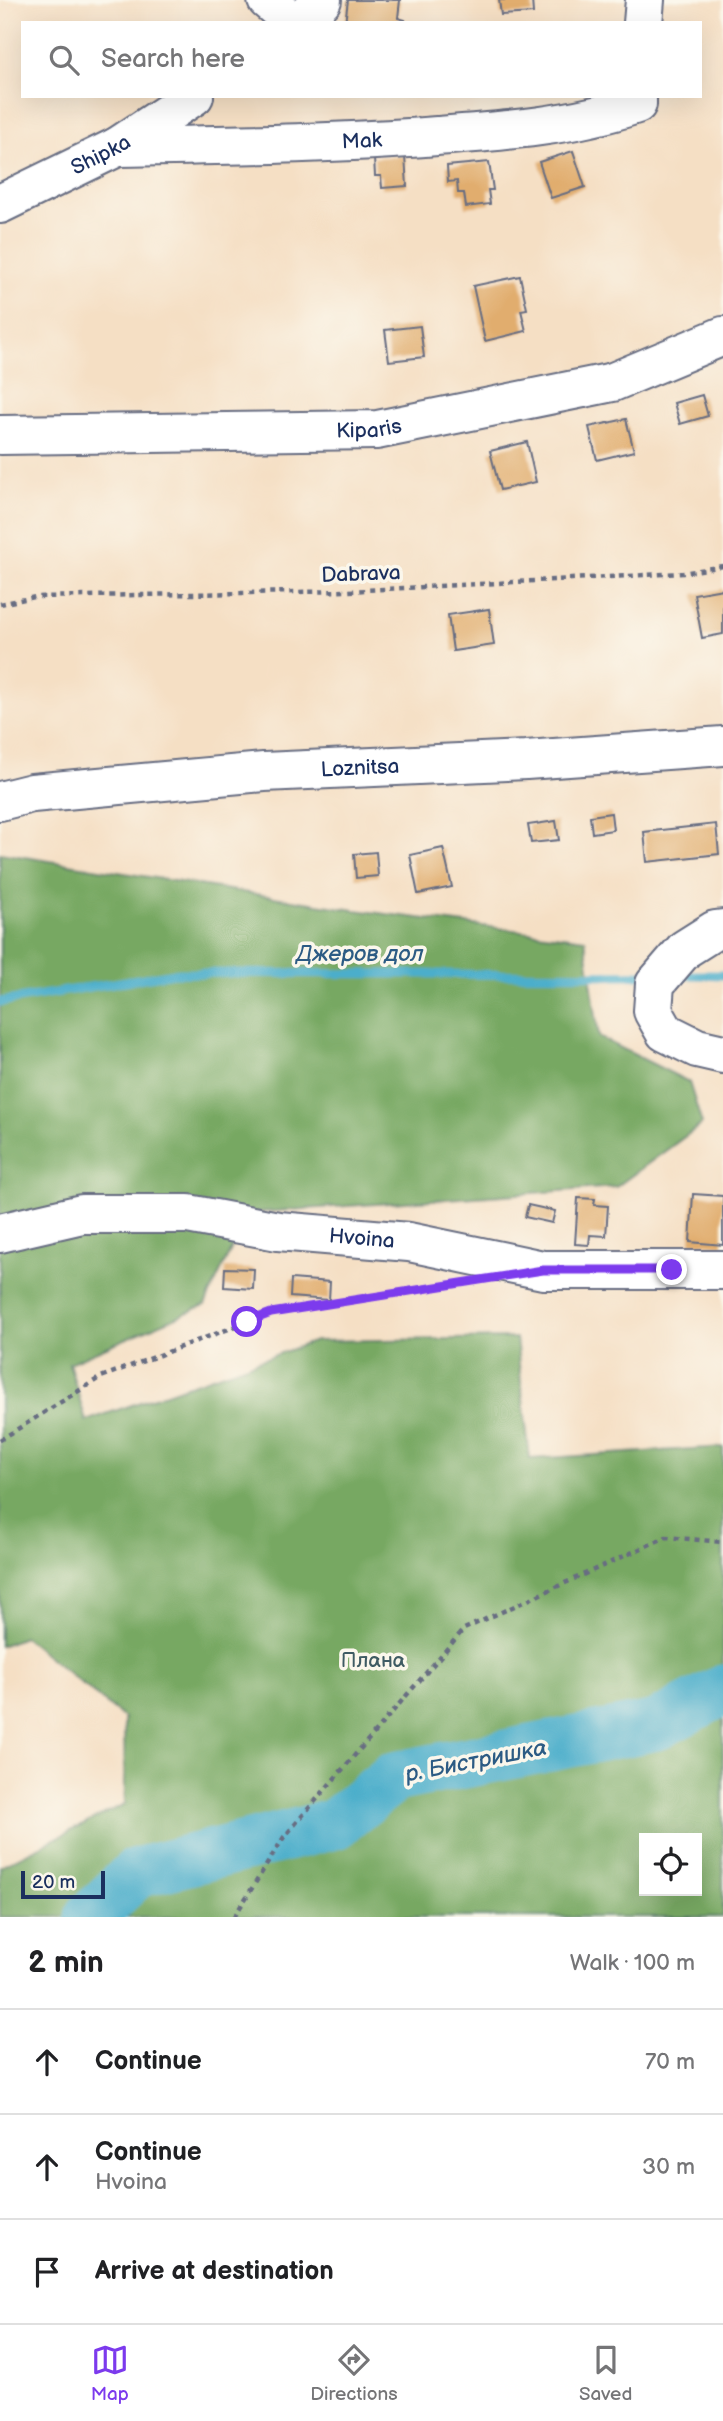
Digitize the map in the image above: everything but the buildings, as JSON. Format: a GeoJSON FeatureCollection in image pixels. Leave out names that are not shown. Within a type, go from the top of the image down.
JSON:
{"type":"FeatureCollection","features":[{"type":"Feature","properties":{"kind":"street"},"geometry":{"type":"LineString","coordinates":[[267,0],[292,21]]}},
{"type":"Feature","properties":{"kind":"street"},"geometry":{"type":"LineString","coordinates":[[301,21],[322,0]]}},
{"type":"Feature","properties":{"kind":"street"},"geometry":{"type":"LineString","coordinates":[[643,21],[645,0]]}},
{"type":"Feature","properties":{"kind":"street","name":"Shipka"},"geometry":{"type":"LineString","coordinates":[[0,204],[117,147],[191,98]]}},
{"type":"Feature","properties":{"kind":"street","name":"Mak"},"geometry":{"type":"LineString","coordinates":[[117,147],[359,142],[504,131],[621,106]]}},
{"type":"Feature","properties":{"kind":"street","name":"Kiparis"},"geometry":{"type":"LineString","coordinates":[[0,435],[377,429],[613,382],[723,336]]}},
{"type":"Feature","properties":{"kind":"street","name":"Loznitsa"},"geometry":{"type":"LineString","coordinates":[[0,800],[32,793],[264,772],[526,760],[723,746]]}},
{"type":"Feature","properties":{"kind":"street"},"geometry":{"type":"LineString","coordinates":[[723,929],[715,930],[677,957],[655,984],[653,1011],[665,1032],[697,1048],[723,1054]]}},
{"type":"Feature","properties":{"kind":"street","name":"Hvoina"},"geometry":{"type":"LineString","coordinates":[[0,1233],[82,1214],[188,1214],[278,1231],[410,1242],[543,1270],[723,1270]]}},
{"type":"Feature","properties":{"kind":"path","name":"Dabrava"},"geometry":{"type":"LineString","coordinates":[[0,604],[35,597],[348,591],[683,573],[723,566]]}},
{"type":"Feature","properties":{"kind":"path"},"geometry":{"type":"LineString","coordinates":[[0,1440],[101,1377],[271,1313],[448,1285]]}},
{"type":"Feature","properties":{"kind":"path"},"geometry":{"type":"LineString","coordinates":[[234,1917],[284,1837],[464,1629],[666,1537],[723,1542]]}},
{"type":"Feature","properties":{"kind":"green space","name":"Плана"},"geometry":{"type":"Polygon","coordinates":[[[0,853],[355,910],[585,939],[599,1037],[689,1082],[702,1124],[616,1187],[248,1213],[205,1305],[69,1363],[86,1421],[315,1341],[516,1338],[530,1459],[723,1447],[723,1917],[0,1917],[0,1866],[125,1804],[124,1718],[24,1637],[0,1646],[0,853]]]}},
{"type":"Feature","properties":{"kind":"waterway","name":"Джеров дол"},"geometry":{"type":"LineString","coordinates":[[0,1002],[174,973],[650,975]]}},
{"type":"Feature","properties":{"kind":"waterway","name":"Джеров дол"},"geometry":{"type":"LineString","coordinates":[[678,975],[723,975]]}},
{"type":"Feature","properties":{"kind":"waterway","name":"р. Бистришка"},"geometry":{"type":"LineString","coordinates":[[90,1917],[136,1873],[335,1824],[394,1777],[657,1725],[723,1690]]}},
{"type":"Feature","properties":{"kind":"route"},"geometry":{"type":"LineString","coordinates":[[247,1322],[271,1313],[543,1270],[672,1270]]}}]}
